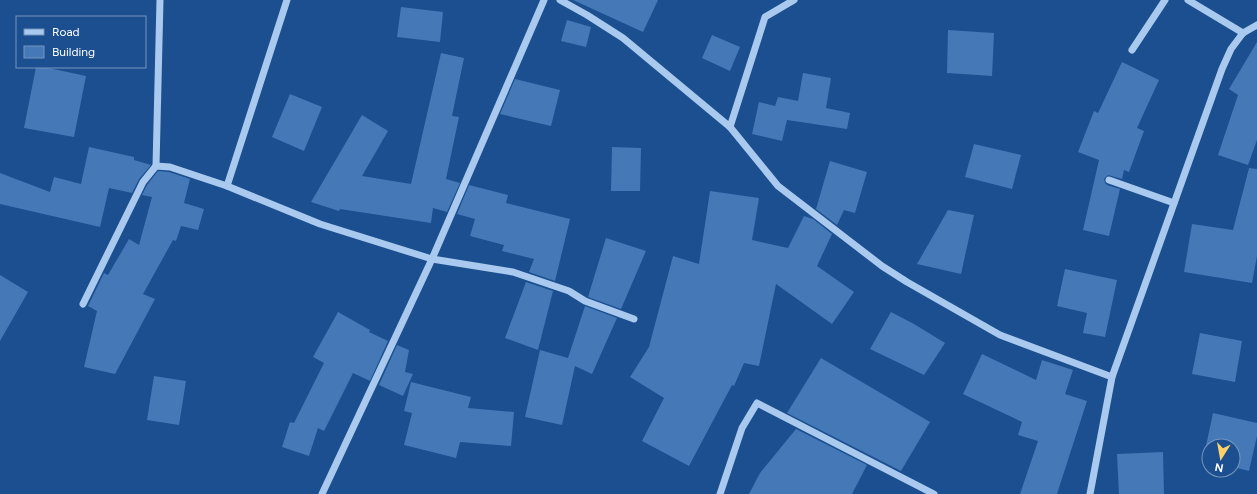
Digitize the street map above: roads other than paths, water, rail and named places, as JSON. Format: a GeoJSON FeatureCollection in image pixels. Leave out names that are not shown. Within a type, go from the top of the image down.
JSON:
{"type":"FeatureCollection","features":[{"type":"Feature","properties":{"kind":"street"},"geometry":{"type":"LineString","coordinates":[[83,304],[143,182],[156,166],[160,0]]}},
{"type":"Feature","properties":{"kind":"street"},"geometry":{"type":"LineString","coordinates":[[227,186],[287,0]]}},
{"type":"Feature","properties":{"kind":"street"},"geometry":{"type":"LineString","coordinates":[[322,494],[432,259],[544,0]]}},
{"type":"Feature","properties":{"kind":"street"},"geometry":{"type":"LineString","coordinates":[[560,0],[587,14],[623,38],[730,127],[778,186],[882,266],[1000,335],[1112,377]]}},
{"type":"Feature","properties":{"kind":"street"},"geometry":{"type":"LineString","coordinates":[[730,127],[765,17],[794,0]]}},
{"type":"Feature","properties":{"kind":"street"},"geometry":{"type":"LineString","coordinates":[[1132,50],[1165,0]]}},
{"type":"Feature","properties":{"kind":"street"},"geometry":{"type":"LineString","coordinates":[[1188,0],[1243,33]]}},
{"type":"Feature","properties":{"kind":"street"},"geometry":{"type":"LineString","coordinates":[[1090,494],[1112,377],[1222,69],[1231,49],[1243,33],[1257,25]]}},
{"type":"Feature","properties":{"kind":"street"},"geometry":{"type":"LineString","coordinates":[[156,166],[170,166],[227,186],[320,224],[432,259],[513,272],[569,292],[585,301],[634,319]]}},
{"type":"Feature","properties":{"kind":"street"},"geometry":{"type":"LineString","coordinates":[[1109,180],[1174,203]]}},
{"type":"Feature","properties":{"kind":"street"},"geometry":{"type":"LineString","coordinates":[[720,494],[742,428],[757,403],[870,460],[923,491],[934,494]]}}]}
